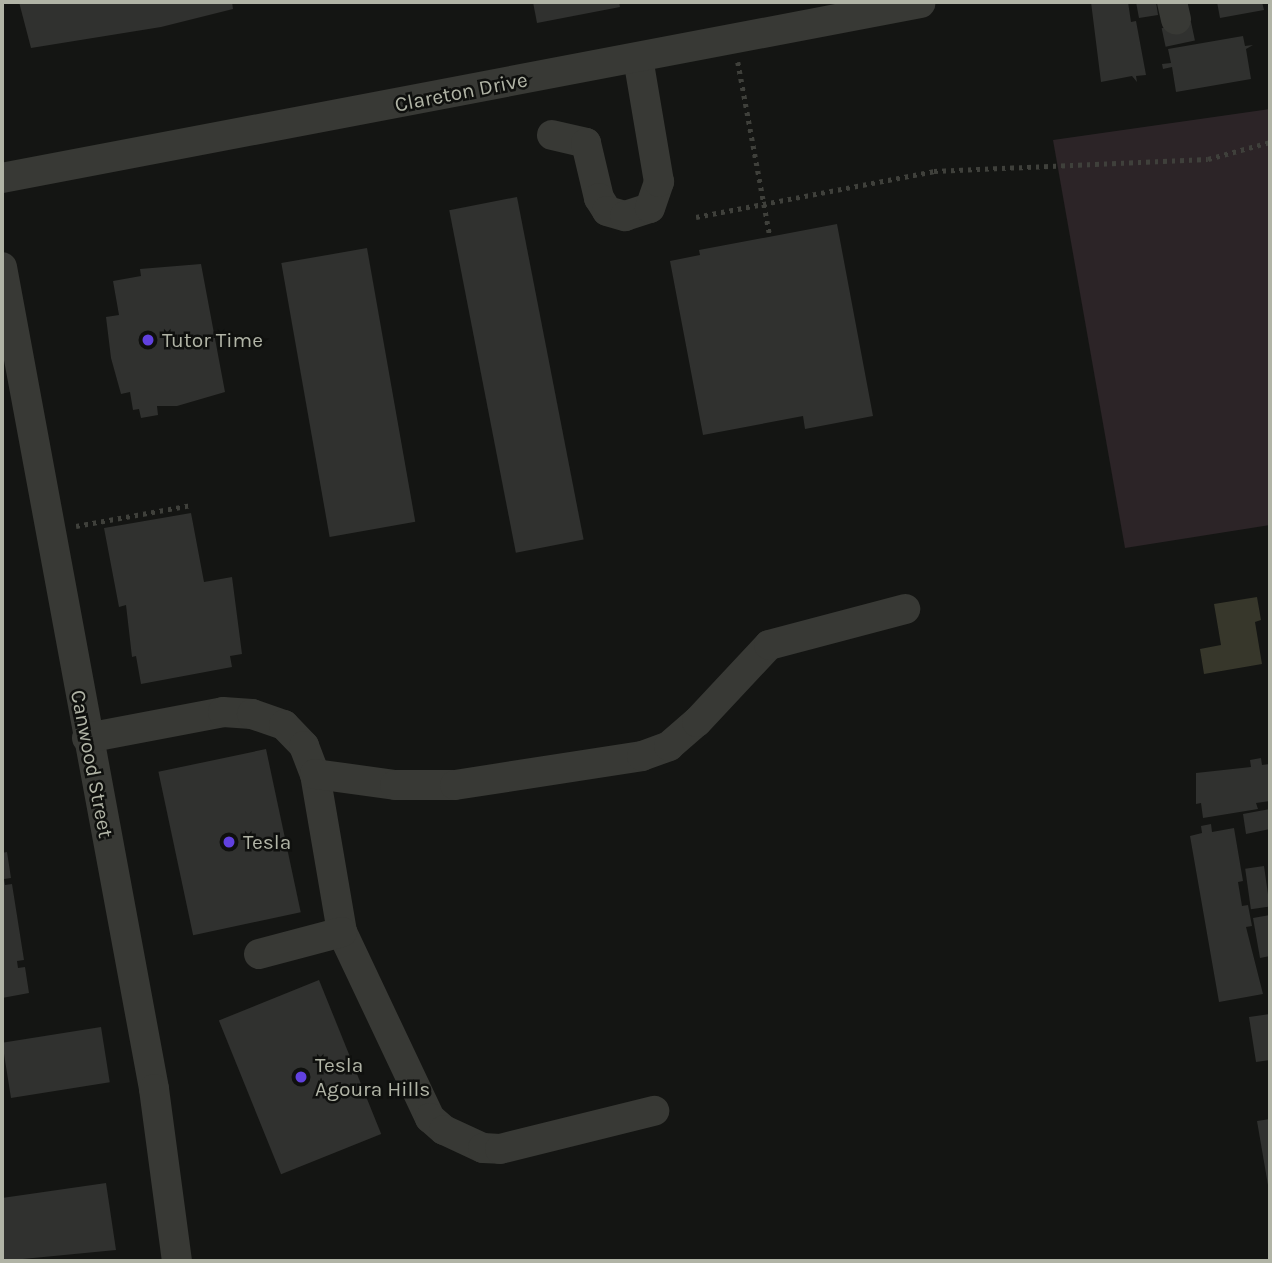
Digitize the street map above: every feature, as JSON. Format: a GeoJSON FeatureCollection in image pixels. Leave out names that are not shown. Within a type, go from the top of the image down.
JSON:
{"type":"FeatureCollection","features":[{"type":"Feature","properties":{"kind":"street","name":"Clareton Drive"},"geometry":{"type":"LineString","coordinates":[[2,178],[920,3]]}},
{"type":"Feature","properties":{"kind":"street"},"geometry":{"type":"LineString","coordinates":[[552,135],[586,143],[599,198],[615,215],[640,214],[650,208],[659,182],[638,58]]}},
{"type":"Feature","properties":{"kind":"street","name":"Canwood Street"},"geometry":{"type":"LineString","coordinates":[[2,267],[154,1089],[177,1261]]}},
{"type":"Feature","properties":{"kind":"street"},"geometry":{"type":"LineString","coordinates":[[315,774],[395,785],[455,785],[642,756],[669,746],[697,722],[769,645],[905,609]]}},
{"type":"Feature","properties":{"kind":"street"},"geometry":{"type":"LineString","coordinates":[[87,738],[223,712],[252,714],[284,725],[304,746],[315,774],[342,932],[429,1118],[444,1130],[483,1148],[500,1149],[654,1111]]}},
{"type":"Feature","properties":{"kind":"street"},"geometry":{"type":"LineString","coordinates":[[259,954],[342,932]]}},
{"type":"Feature","properties":{"kind":"path"},"geometry":{"type":"LineString","coordinates":[[734,39],[770,236]]}},
{"type":"Feature","properties":{"kind":"path"},"geometry":{"type":"LineString","coordinates":[[696,217],[934,171],[1208,159],[1270,142]]}},
{"type":"Feature","properties":{"kind":"path"},"geometry":{"type":"LineString","coordinates":[[74,527],[192,505]]}},
{"type":"Feature","properties":{"kind":"shaded area"},"geometry":{"type":"Polygon","coordinates":[[[1270,109],[1270,525],[1125,548],[1053,140],[1270,109]]]}},
{"type":"Feature","properties":{"kind":"shaded area"},"geometry":{"type":"Polygon","coordinates":[[[1257,597],[1261,620],[1255,622],[1262,664],[1204,674],[1200,649],[1221,645],[1214,604],[1257,597]]]}},
{"type":"Feature","properties":{"kind":"building"},"geometry":{"type":"Polygon","coordinates":[[[19,2],[232,2],[233,9],[161,27],[31,48],[19,2]]]}},
{"type":"Feature","properties":{"kind":"building"},"geometry":{"type":"Polygon","coordinates":[[[533,2],[619,2],[620,7],[537,23],[533,2]]]}},
{"type":"Feature","properties":{"kind":"building"},"geometry":{"type":"Polygon","coordinates":[[[1091,2],[1128,2],[1131,22],[1136,21],[1146,75],[1136,76],[1137,82],[1132,76],[1101,82],[1091,2]]]}},
{"type":"Feature","properties":{"kind":"building"},"geometry":{"type":"Polygon","coordinates":[[[1136,2],[1156,2],[1158,15],[1139,18],[1136,2]]]}},
{"type":"Feature","properties":{"kind":"building"},"geometry":{"type":"Polygon","coordinates":[[[1217,2],[1262,2],[1264,10],[1220,18],[1217,2]]]}},
{"type":"Feature","properties":{"kind":"building"},"geometry":{"type":"Polygon","coordinates":[[[1191,22],[1195,41],[1166,47],[1162,28],[1191,22]]]}},
{"type":"Feature","properties":{"kind":"building"},"geometry":{"type":"Polygon","coordinates":[[[1243,36],[1245,46],[1253,45],[1246,49],[1251,79],[1176,92],[1172,67],[1163,69],[1162,64],[1171,63],[1168,49],[1243,36]]]}},
{"type":"Feature","properties":{"kind":"building"},"geometry":{"type":"Polygon","coordinates":[[[517,197],[584,540],[516,553],[449,210],[517,197]]]}},
{"type":"Feature","properties":{"kind":"building"},"geometry":{"type":"Polygon","coordinates":[[[837,224],[873,416],[805,429],[803,416],[703,435],[670,261],[700,255],[699,250],[837,224]]]}},
{"type":"Feature","properties":{"kind":"building"},"geometry":{"type":"Polygon","coordinates":[[[367,248],[415,522],[330,537],[281,263],[367,248]]]}},
{"type":"Feature","properties":{"kind":"building"},"geometry":{"type":"Polygon","coordinates":[[[201,264],[225,392],[177,406],[157,406],[158,415],[141,418],[139,409],[133,410],[130,392],[121,394],[111,358],[106,317],[119,315],[113,281],[141,276],[140,269],[201,264]]]}},
{"type":"Feature","properties":{"kind":"building"},"geometry":{"type":"Polygon","coordinates":[[[191,513],[204,582],[232,577],[242,654],[230,656],[232,667],[141,684],[136,656],[132,657],[126,605],[119,607],[104,528],[191,513]]]}},
{"type":"Feature","properties":{"kind":"building","name":"Tesla"},"geometry":{"type":"Polygon","coordinates":[[[266,749],[301,912],[193,935],[158,772],[266,749]]]}},
{"type":"Feature","properties":{"kind":"building"},"geometry":{"type":"Polygon","coordinates":[[[1261,758],[1262,765],[1270,764],[1270,801],[1256,803],[1258,809],[1203,818],[1201,803],[1196,804],[1196,773],[1251,767],[1250,760],[1261,758]]]}},
{"type":"Feature","properties":{"kind":"building"},"geometry":{"type":"Polygon","coordinates":[[[1270,809],[1270,829],[1246,834],[1243,814],[1270,809]]]}},
{"type":"Feature","properties":{"kind":"building"},"geometry":{"type":"Polygon","coordinates":[[[1211,824],[1212,832],[1234,828],[1243,881],[1238,882],[1242,906],[1248,905],[1252,926],[1246,927],[1263,994],[1219,1002],[1190,836],[1202,833],[1201,826],[1211,824]]]}},
{"type":"Feature","properties":{"kind":"building"},"geometry":{"type":"Polygon","coordinates":[[[7,852],[11,878],[4,879],[5,885],[12,884],[24,960],[17,961],[18,968],[25,967],[29,993],[2,998],[2,853],[7,852]]]}},
{"type":"Feature","properties":{"kind":"building"},"geometry":{"type":"Polygon","coordinates":[[[1264,866],[1270,907],[1251,909],[1245,869],[1264,866]]]}},
{"type":"Feature","properties":{"kind":"building"},"geometry":{"type":"Polygon","coordinates":[[[1270,915],[1270,956],[1260,958],[1253,918],[1270,915]]]}},
{"type":"Feature","properties":{"kind":"building","name":"Tesla Agoura Hills"},"geometry":{"type":"Polygon","coordinates":[[[319,980],[381,1134],[281,1174],[219,1020],[319,980]]]}},
{"type":"Feature","properties":{"kind":"building"},"geometry":{"type":"Polygon","coordinates":[[[1270,1014],[1270,1060],[1256,1062],[1249,1017],[1270,1014]]]}},
{"type":"Feature","properties":{"kind":"building"},"geometry":{"type":"Polygon","coordinates":[[[101,1027],[110,1082],[11,1098],[2,1043],[101,1027]]]}},
{"type":"Feature","properties":{"kind":"building"},"geometry":{"type":"Polygon","coordinates":[[[1270,1119],[1270,1191],[1269,1191],[1257,1121],[1270,1119]]]}},
{"type":"Feature","properties":{"kind":"building"},"geometry":{"type":"Polygon","coordinates":[[[106,1183],[116,1250],[2,1261],[2,1198],[106,1183]]]}},
{"type":"Feature","properties":{"kind":"place","name":"Tutor Time"},"geometry":{"type":"Point","coordinates":[148,340]}},
{"type":"Feature","properties":{"kind":"place","name":"Tesla"},"geometry":{"type":"Point","coordinates":[229,842]}},
{"type":"Feature","properties":{"kind":"place","name":"Tesla Agoura Hills"},"geometry":{"type":"Point","coordinates":[301,1077]}}]}
